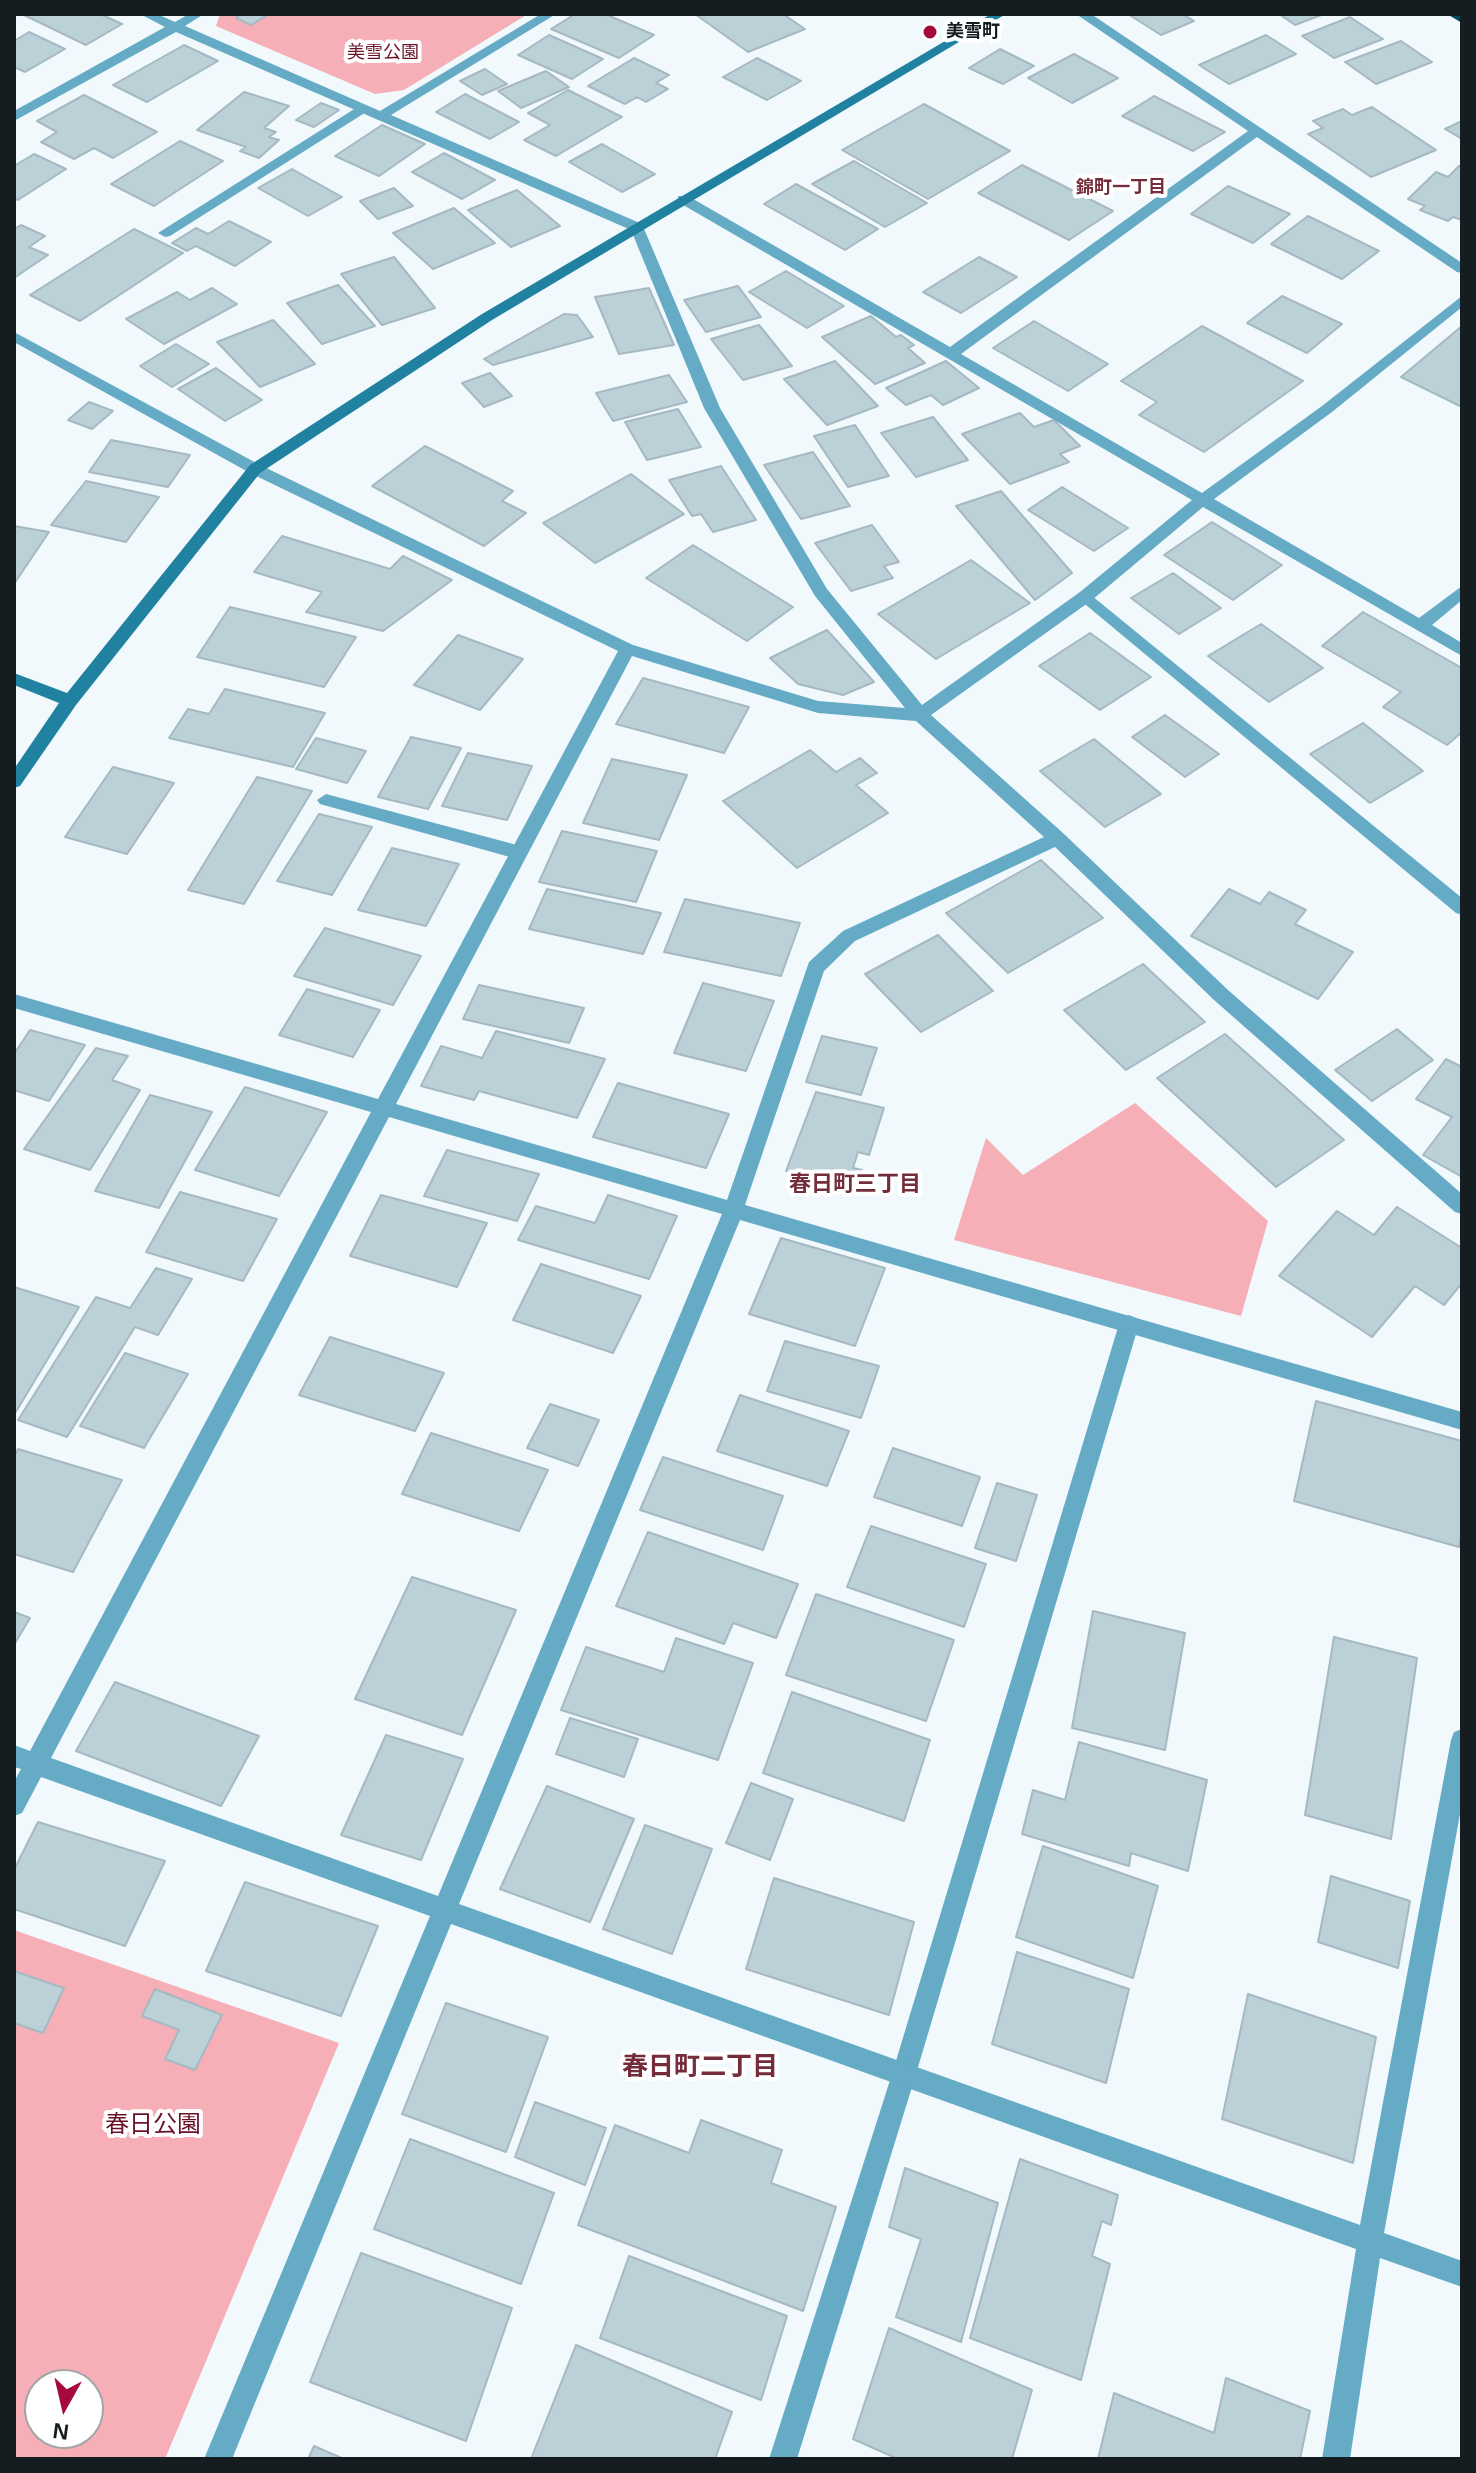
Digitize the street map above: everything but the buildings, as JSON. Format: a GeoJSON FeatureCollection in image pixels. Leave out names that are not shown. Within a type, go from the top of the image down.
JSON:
{"type":"FeatureCollection","features":[{"type":"Feature","properties":{"kind":"highway"},"geometry":{"type":"LineString","coordinates":[[1455,14],[1462,18]]}},
{"type":"Feature","properties":{"kind":"street"},"geometry":{"type":"LineString","coordinates":[[146,14],[637,227],[712,408],[821,592],[920,715],[1057,838],[1221,995],[1462,1206]]}},
{"type":"Feature","properties":{"kind":"street"},"geometry":{"type":"LineString","coordinates":[[14,117],[198,14]]}},
{"type":"Feature","properties":{"kind":"street"},"geometry":{"type":"LineString","coordinates":[[381,116],[550,14]]}},
{"type":"Feature","properties":{"kind":"street"},"geometry":{"type":"LineString","coordinates":[[14,782],[70,701],[255,469],[487,317],[1000,14]]}},
{"type":"Feature","properties":{"kind":"street"},"geometry":{"type":"LineString","coordinates":[[1082,14],[1462,269]]}},
{"type":"Feature","properties":{"kind":"street"},"geometry":{"type":"LineString","coordinates":[[165,233],[364,109]]}},
{"type":"Feature","properties":{"kind":"street"},"geometry":{"type":"LineString","coordinates":[[951,354],[1257,131]]}},
{"type":"Feature","properties":{"kind":"street"},"geometry":{"type":"LineString","coordinates":[[683,199],[1462,650]]}},
{"type":"Feature","properties":{"kind":"street"},"geometry":{"type":"LineString","coordinates":[[14,336],[255,469],[627,649],[818,707],[920,715],[1086,596],[1202,500],[1327,409],[1462,300]]}},
{"type":"Feature","properties":{"kind":"street"},"geometry":{"type":"LineString","coordinates":[[1420,626],[1462,591]]}},
{"type":"Feature","properties":{"kind":"street"},"geometry":{"type":"LineString","coordinates":[[1086,596],[1462,908]]}},
{"type":"Feature","properties":{"kind":"street"},"geometry":{"type":"LineString","coordinates":[[14,1805],[25,1760],[382,1108],[627,649]]}},
{"type":"Feature","properties":{"kind":"street"},"geometry":{"type":"LineString","coordinates":[[14,679],[70,701]]}},
{"type":"Feature","properties":{"kind":"street"},"geometry":{"type":"LineString","coordinates":[[326,800],[517,852]]}},
{"type":"Feature","properties":{"kind":"street"},"geometry":{"type":"LineString","coordinates":[[218,2459],[734,1209],[816,967],[849,936],[1057,838]]}},
{"type":"Feature","properties":{"kind":"street"},"geometry":{"type":"LineString","coordinates":[[14,1001],[1462,1421]]}},
{"type":"Feature","properties":{"kind":"street"},"geometry":{"type":"LineString","coordinates":[[783,2459],[904,2074],[1129,1324]]}},
{"type":"Feature","properties":{"kind":"street"},"geometry":{"type":"LineString","coordinates":[[1336,2459],[1370,2241],[1462,1740]]}},
{"type":"Feature","properties":{"kind":"street"},"geometry":{"type":"LineString","coordinates":[[25,1760],[1462,2274]]}},
{"type":"Feature","properties":{"kind":"green space","name":"美雪公園"},"geometry":{"type":"Polygon","coordinates":[[[220,14],[528,14],[404,90],[375,94],[216,26],[220,14]]]}},
{"type":"Feature","properties":{"kind":"green space"},"geometry":{"type":"Polygon","coordinates":[[[1135,1103],[1268,1221],[1241,1316],[954,1240],[986,1138],[1023,1175],[1135,1103]]]}},
{"type":"Feature","properties":{"kind":"green space","name":"春日公園"},"geometry":{"type":"Polygon","coordinates":[[[14,1930],[339,2043],[165,2459],[14,2459],[14,1930]]]}},
{"type":"Feature","properties":{"kind":"place","name":"美雪町"},"geometry":{"type":"Point","coordinates":[930,32]}},
{"type":"Feature","properties":{"kind":"district","name":"錦町一丁目"},"geometry":{"type":"Point","coordinates":[1121,188]}},
{"type":"Feature","properties":{"kind":"district","name":"春日町三丁目"},"geometry":{"type":"Point","coordinates":[855,1185]}},
{"type":"Feature","properties":{"kind":"district","name":"春日町二丁目"},"geometry":{"type":"Point","coordinates":[700,2068]}}]}
